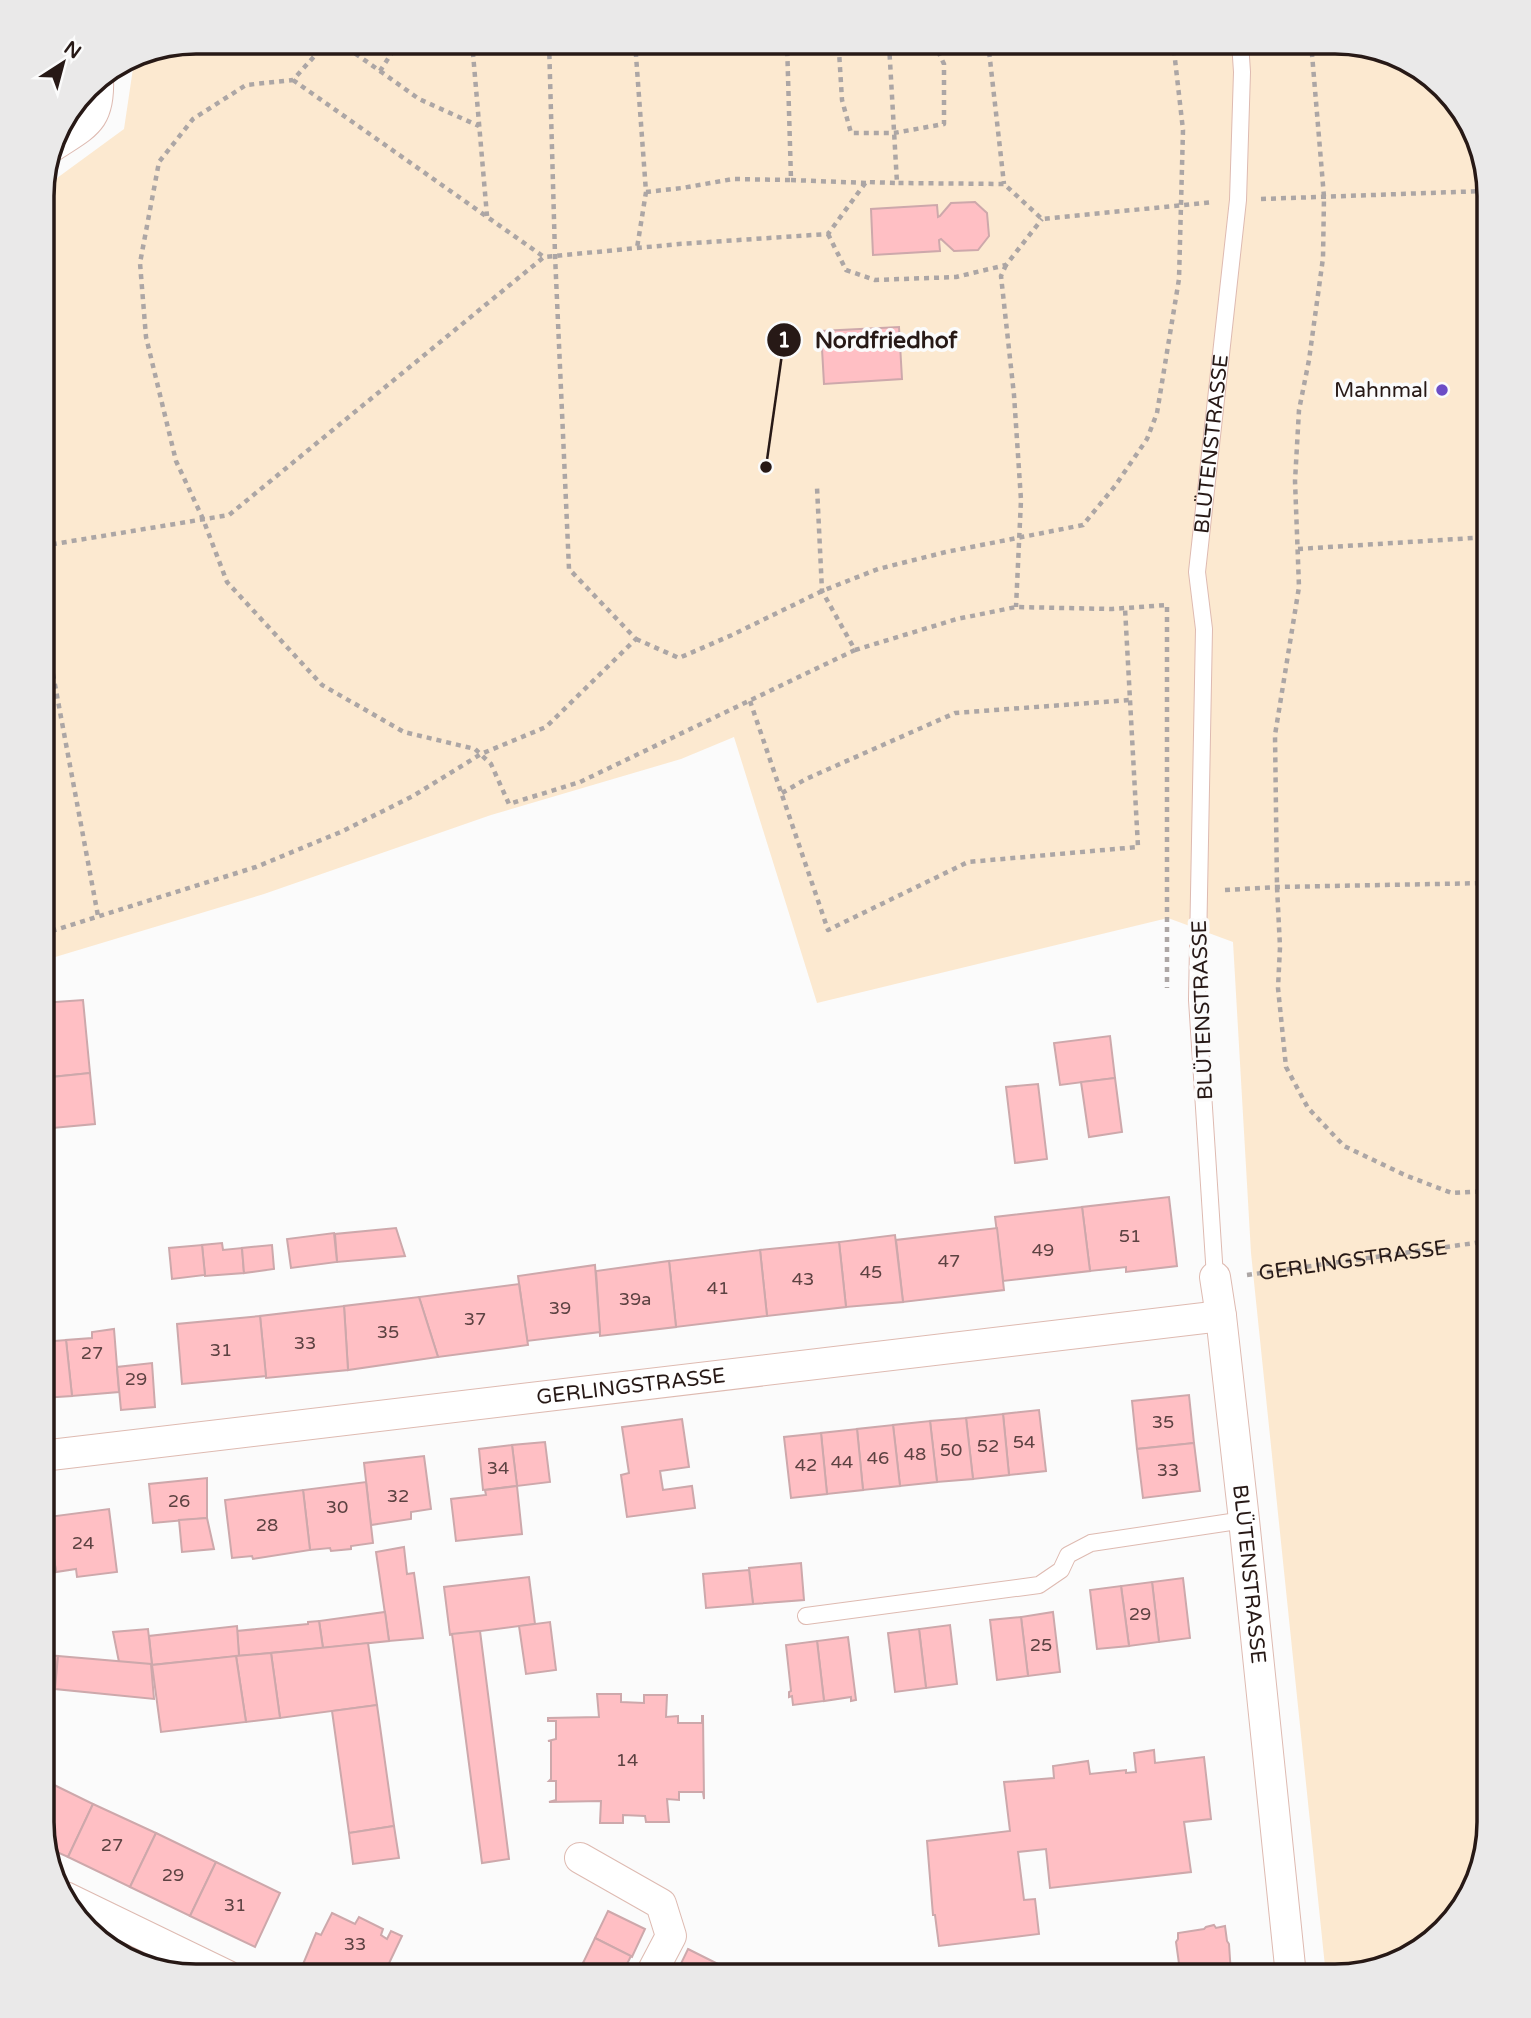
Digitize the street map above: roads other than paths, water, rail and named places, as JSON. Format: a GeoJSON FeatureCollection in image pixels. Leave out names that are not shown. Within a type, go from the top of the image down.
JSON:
{"type":"FeatureCollection","features":[{"type":"Feature","properties":{"kind":"street"},"geometry":{"type":"LineString","coordinates":[[69,135],[93,117],[99,93]]}},
{"type":"Feature","properties":{"kind":"street","name":"BLÜTENSTRASSE"},"geometry":{"type":"LineString","coordinates":[[1215,1278],[1244,1520],[1290,1964]]}},
{"type":"Feature","properties":{"kind":"street","name":"GERLINGSTRASSE"},"geometry":{"type":"LineString","coordinates":[[54,1455],[1221,1316]]}},
{"type":"Feature","properties":{"kind":"street"},"geometry":{"type":"LineString","coordinates":[[580,1858],[660,1904],[671,1936],[656,1964]]}},
{"type":"Feature","properties":{"kind":"street"},"geometry":{"type":"LineString","coordinates":[[81,1905],[203,1964]]}},
{"type":"Feature","properties":{"kind":"lane","name":"BLÜTENSTRASSE"},"geometry":{"type":"LineString","coordinates":[[1215,1278],[1197,1000],[1204,629],[1197,572],[1238,200],[1241,55]]}},
{"type":"Feature","properties":{"kind":"lane"},"geometry":{"type":"LineString","coordinates":[[806,1616],[1038,1586],[1061,1570],[1069,1555],[1091,1544],[1244,1520]]}},
{"type":"Feature","properties":{"kind":"place","name":"Mahnmal"},"geometry":{"type":"Point","coordinates":[1442,390]}},
{"type":"Feature","properties":{"kind":"place","name":"Nordfriedhof"},"geometry":{"type":"Point","coordinates":[766,467]}}]}
